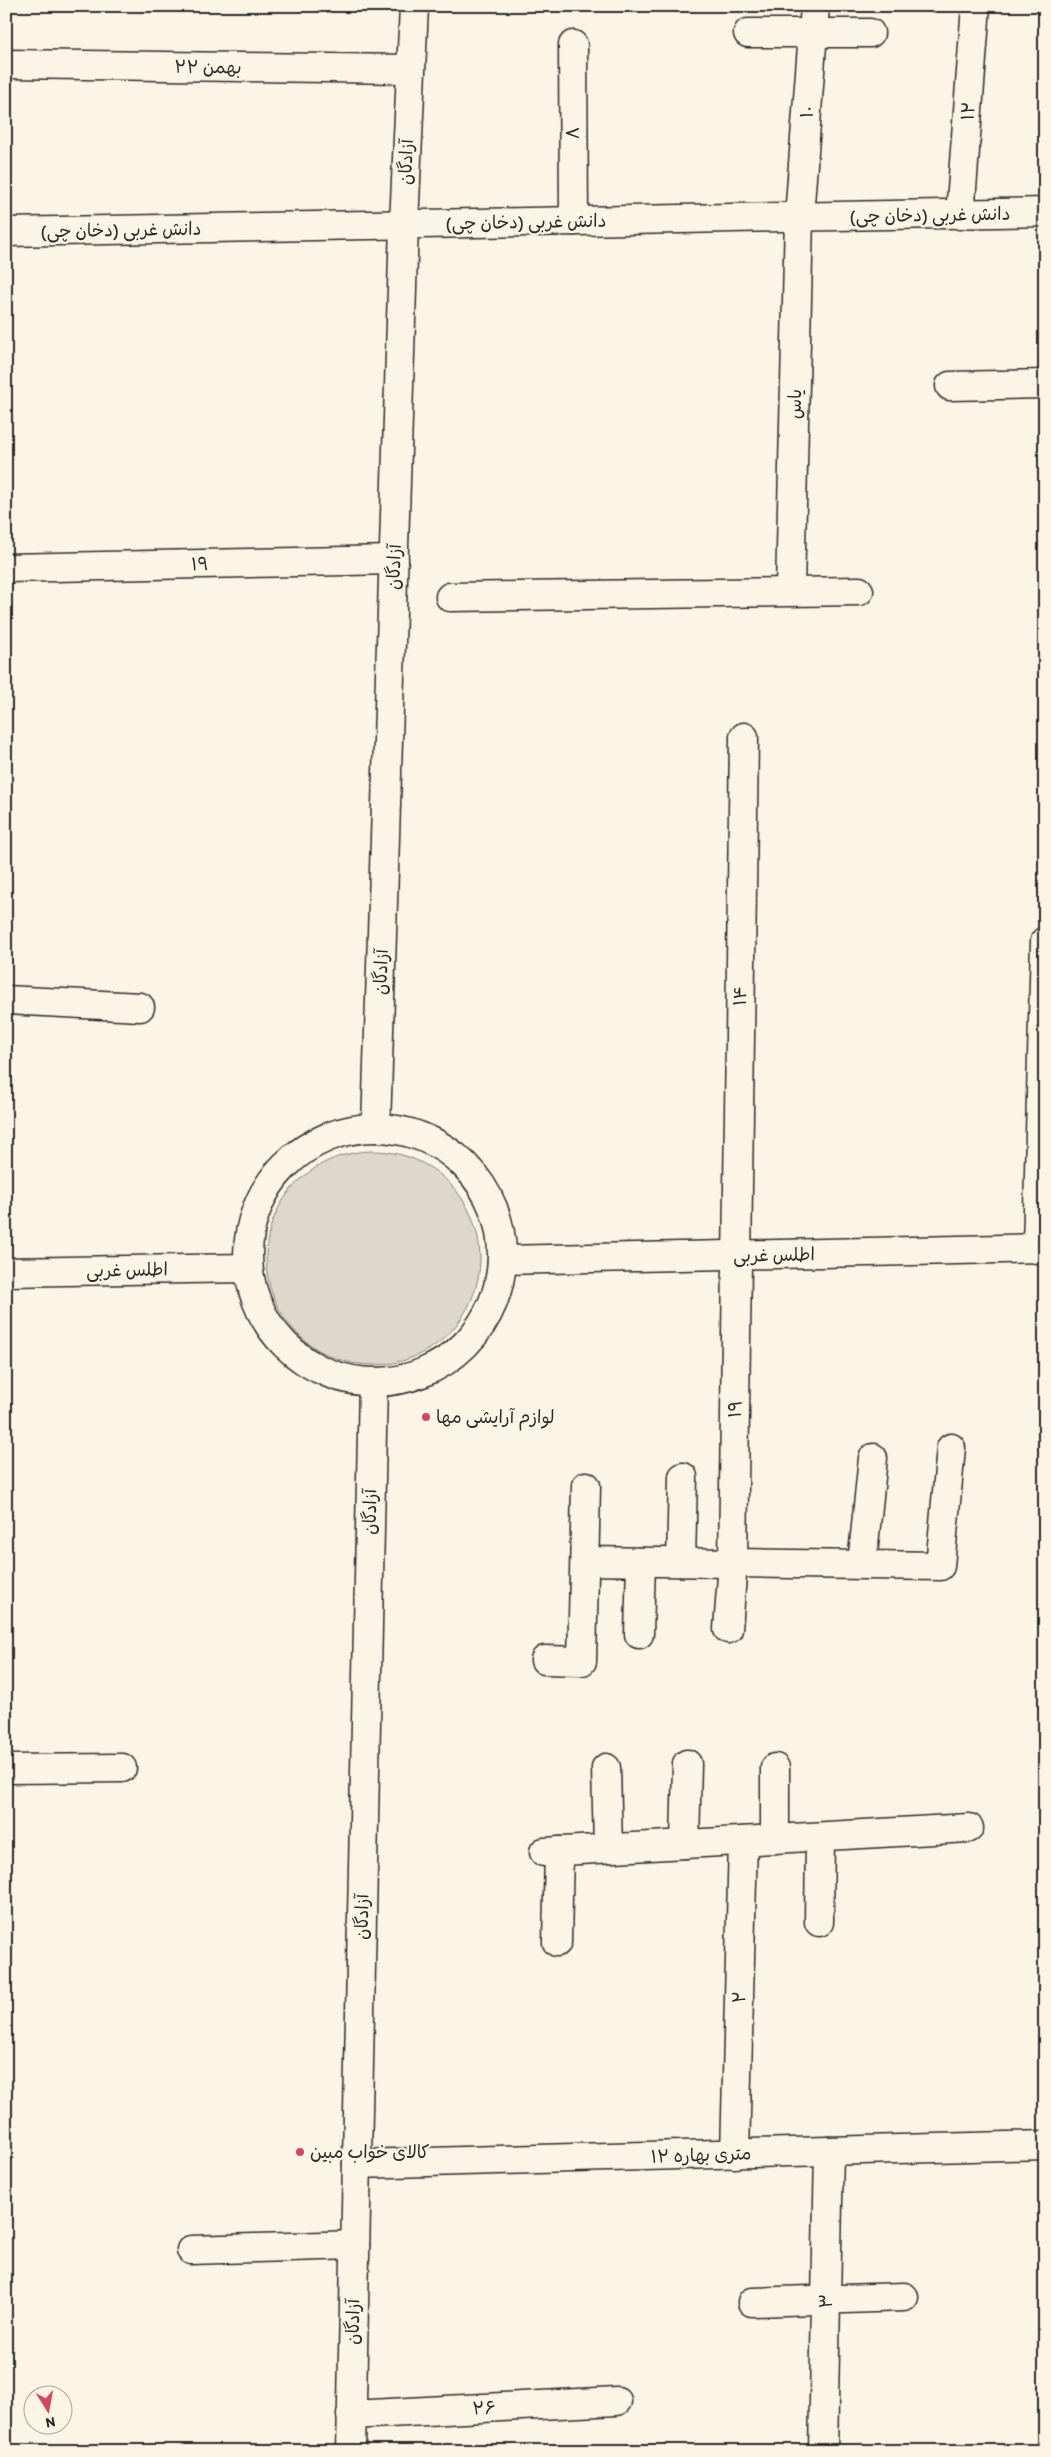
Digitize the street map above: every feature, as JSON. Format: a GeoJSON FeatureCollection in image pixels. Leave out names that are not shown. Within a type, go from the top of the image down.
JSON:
{"type":"FeatureCollection","features":[{"type":"Feature","properties":{"kind":"street","name":"آزادگان"},"geometry":{"type":"LineString","coordinates":[[376,1128],[404,224],[414,6]]}},
{"type":"Feature","properties":{"kind":"street","name":"۱۰"},"geometry":{"type":"LineString","coordinates":[[799,217],[815,6]]}},
{"type":"Feature","properties":{"kind":"street","name":"۱۲"},"geometry":{"type":"LineString","coordinates":[[960,215],[976,6]]}},
{"type":"Feature","properties":{"kind":"street"},"geometry":{"type":"LineString","coordinates":[[748,33],[870,33]]}},
{"type":"Feature","properties":{"kind":"street","name":"۸"},"geometry":{"type":"LineString","coordinates":[[573,45],[574,221]]}},
{"type":"Feature","properties":{"kind":"street","name":"۲۲ بهمن"},"geometry":{"type":"LineString","coordinates":[[6,64],[410,69]]}},
{"type":"Feature","properties":{"kind":"street","name":"دانش غربی (دخان چی)"},"geometry":{"type":"LineString","coordinates":[[6,232],[1045,212]]}},
{"type":"Feature","properties":{"kind":"street","name":"یاس"},"geometry":{"type":"LineString","coordinates":[[790,590],[799,217]]}},
{"type":"Feature","properties":{"kind":"street"},"geometry":{"type":"LineString","coordinates":[[950,386],[1045,384]]}},
{"type":"Feature","properties":{"kind":"street","name":"۱۹"},"geometry":{"type":"LineString","coordinates":[[6,568],[394,560]]}},
{"type":"Feature","properties":{"kind":"street"},"geometry":{"type":"LineString","coordinates":[[450,597],[790,590],[859,591]]}},
{"type":"Feature","properties":{"kind":"street","name":"۱۴"},"geometry":{"type":"LineString","coordinates":[[737,1255],[744,737]]}},
{"type":"Feature","properties":{"kind":"street"},"geometry":{"type":"LineString","coordinates":[[1041,1248],[1045,941]]}},
{"type":"Feature","properties":{"kind":"street"},"geometry":{"type":"LineString","coordinates":[[6,1000],[140,1007]]}},
{"type":"Feature","properties":{"kind":"street"},"geometry":{"type":"LineString","coordinates":[[376,1128],[416,1134],[452,1154],[480,1184],[498,1220],[503,1260],[495,1299],[476,1333],[469,1340],[447,1360],[412,1377],[373,1383],[336,1377],[303,1361],[275,1336],[256,1304],[248,1268],[249,1232],[260,1199],[280,1170],[308,1147],[341,1133],[376,1128]]}},
{"type":"Feature","properties":{"kind":"street","name":"اطلس غربی"},"geometry":{"type":"LineString","coordinates":[[503,1260],[1041,1248]]}},
{"type":"Feature","properties":{"kind":"street","name":"۱۹"},"geometry":{"type":"LineString","coordinates":[[728,1629],[733,1562],[737,1255]]}},
{"type":"Feature","properties":{"kind":"street","name":"اطلس غربی"},"geometry":{"type":"LineString","coordinates":[[6,1272],[248,1268]]}},
{"type":"Feature","properties":{"kind":"street","name":"آزادگان"},"geometry":{"type":"LineString","coordinates":[[351,2451],[373,1383]]}},
{"type":"Feature","properties":{"kind":"street"},"geometry":{"type":"LineString","coordinates":[[586,1561],[940,1566],[951,1448]]}},
{"type":"Feature","properties":{"kind":"street"},"geometry":{"type":"LineString","coordinates":[[862,1564],[873,1458]]}},
{"type":"Feature","properties":{"kind":"street"},"geometry":{"type":"LineString","coordinates":[[681,1562],[683,1478]]}},
{"type":"Feature","properties":{"kind":"street"},"geometry":{"type":"LineString","coordinates":[[545,1660],[582,1661],[586,1561],[586,1486]]}},
{"type":"Feature","properties":{"kind":"street"},"geometry":{"type":"LineString","coordinates":[[639,1634],[641,1562]]}},
{"type":"Feature","properties":{"kind":"street"},"geometry":{"type":"LineString","coordinates":[[685,1844],[687,1764]]}},
{"type":"Feature","properties":{"kind":"street"},"geometry":{"type":"LineString","coordinates":[[6,1770],[122,1768]]}},
{"type":"Feature","properties":{"kind":"street"},"geometry":{"type":"LineString","coordinates":[[606,1768],[608,1848]]}},
{"type":"Feature","properties":{"kind":"street"},"geometry":{"type":"LineString","coordinates":[[774,1839],[775,1768]]}},
{"type":"Feature","properties":{"kind":"street"},"geometry":{"type":"LineString","coordinates":[[557,1942],[552,1851],[969,1828]]}},
{"type":"Feature","properties":{"kind":"street"},"geometry":{"type":"LineString","coordinates":[[819,1922],[820,1837]]}},
{"type":"Feature","properties":{"kind":"street","name":"۲"},"geometry":{"type":"LineString","coordinates":[[735,2154],[743,1841]]}},
{"type":"Feature","properties":{"kind":"street","name":"۱۲ متری بهاره"},"geometry":{"type":"LineString","coordinates":[[357,2164],[1045,2145]]}},
{"type":"Feature","properties":{"kind":"street","name":"۳"},"geometry":{"type":"LineString","coordinates":[[823,2451],[829,2151]]}},
{"type":"Feature","properties":{"kind":"street"},"geometry":{"type":"LineString","coordinates":[[191,2250],[355,2245]]}},
{"type":"Feature","properties":{"kind":"street"},"geometry":{"type":"LineString","coordinates":[[752,2302],[904,2297]]}},
{"type":"Feature","properties":{"kind":"street","name":"۲۶"},"geometry":{"type":"LineString","coordinates":[[351,2415],[617,2401]]}},
{"type":"Feature","properties":{"kind":"shaded area"},"geometry":{"type":"Polygon","coordinates":[[[373,1151],[394,1153],[414,1159],[432,1169],[449,1182],[462,1199],[472,1217],[478,1237],[480,1258],[478,1279],[472,1299],[462,1317],[449,1334],[432,1347],[414,1357],[394,1363],[373,1365],[352,1363],[332,1357],[314,1347],[297,1334],[284,1317],[274,1299],[268,1279],[266,1258],[268,1237],[274,1217],[284,1199],[297,1182],[314,1169],[332,1159],[352,1153],[373,1151]]]}},
{"type":"Feature","properties":{"kind":"place","name":"لوازم آرایشی مها"},"geometry":{"type":"Point","coordinates":[426,1417]}},
{"type":"Feature","properties":{"kind":"place","name":"کالای خواب مبین"},"geometry":{"type":"Point","coordinates":[300,2152]}}]}
